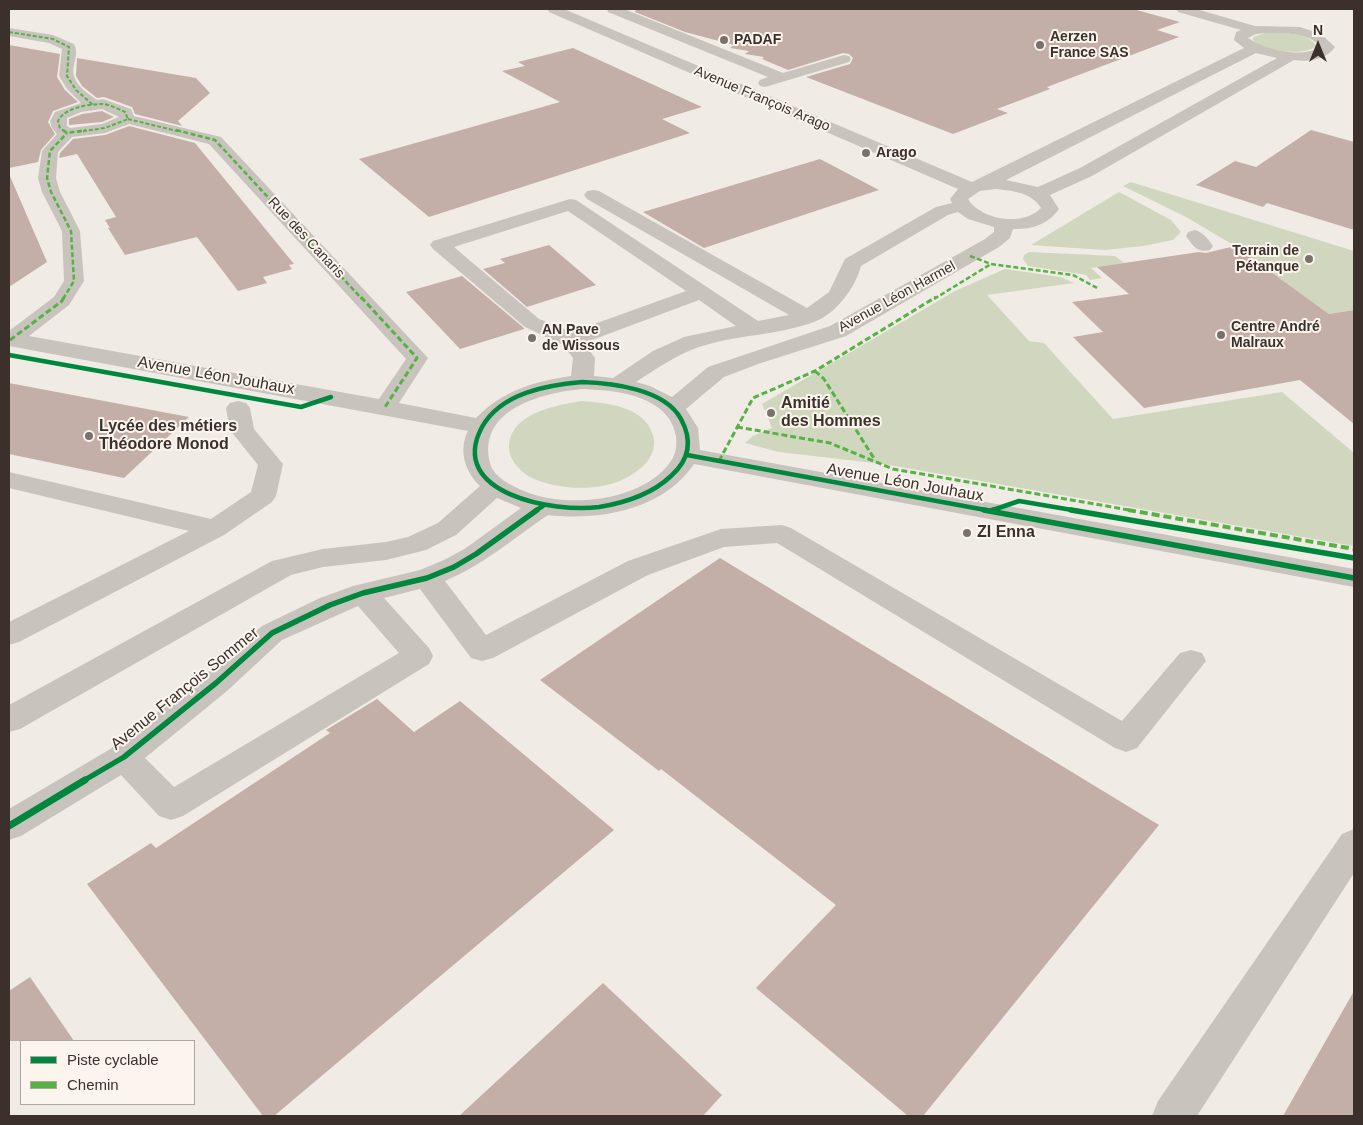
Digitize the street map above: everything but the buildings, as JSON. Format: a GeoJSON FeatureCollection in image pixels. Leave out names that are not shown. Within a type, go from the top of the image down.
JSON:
{"type":"FeatureCollection","features":[{"type":"Feature","properties":{"kind":"street","name":"Avenue François Arago"},"geometry":{"type":"LineString","coordinates":[[554,9],[742,90],[977,187]]}},
{"type":"Feature","properties":{"kind":"street"},"geometry":{"type":"LineString","coordinates":[[613,9],[782,78]]}},
{"type":"Feature","properties":{"kind":"street"},"geometry":{"type":"LineString","coordinates":[[1183,9],[1254,30],[1280,29],[1301,32],[1319,38],[1328,47],[1325,51],[1318,54],[1292,56],[1255,48],[1241,40],[1241,35],[1254,30]]}},
{"type":"Feature","properties":{"kind":"street"},"geometry":{"type":"LineString","coordinates":[[9,32],[53,39],[69,47],[70,53],[66,72],[74,90],[93,105]]}},
{"type":"Feature","properties":{"kind":"street"},"geometry":{"type":"LineString","coordinates":[[977,187],[1012,186],[1038,194],[1046,200],[1050,209],[1047,215],[1027,223],[1004,223],[981,218],[969,213],[961,206],[959,199],[962,193],[1255,48]]}},
{"type":"Feature","properties":{"kind":"street"},"geometry":{"type":"LineString","coordinates":[[1038,194],[1086,172],[1292,56]]}},
{"type":"Feature","properties":{"kind":"street"},"geometry":{"type":"LineString","coordinates":[[742,90],[844,59]]}},
{"type":"Feature","properties":{"kind":"street"},"geometry":{"type":"LineString","coordinates":[[9,340],[62,300],[74,281],[71,231],[51,192],[47,178],[50,151],[67,133],[105,128],[128,119],[125,112],[103,104],[76,108],[60,115],[58,121],[60,128],[67,133]]}},
{"type":"Feature","properties":{"kind":"street","name":"Rue des Canaris"},"geometry":{"type":"LineString","coordinates":[[128,119],[215,140],[417,358],[385,407]]}},
{"type":"Feature","properties":{"kind":"street"},"geometry":{"type":"LineString","coordinates":[[593,195],[808,317]]}},
{"type":"Feature","properties":{"kind":"street"},"geometry":{"type":"LineString","coordinates":[[582,382],[584,358],[571,340],[532,323],[440,245],[570,204],[755,329]]}},
{"type":"Feature","properties":{"kind":"street","name":"Avenue Léon Harmel"},"geometry":{"type":"LineString","coordinates":[[618,384],[661,356],[692,342],[808,317],[837,296],[849,274],[852,263],[942,211],[961,206]]}},
{"type":"Feature","properties":{"kind":"street","name":"Avenue Léon Harmel"},"geometry":{"type":"LineString","coordinates":[[673,408],[716,372],[838,331],[884,306],[992,243],[1003,234],[1004,223]]}},
{"type":"Feature","properties":{"kind":"street"},"geometry":{"type":"LineString","coordinates":[[571,340],[700,293]]}},
{"type":"Feature","properties":{"kind":"street","name":"Avenue Léon Jouhaux"},"geometry":{"type":"LineString","coordinates":[[9,340],[481,426]]}},
{"type":"Feature","properties":{"kind":"street"},"geometry":{"type":"LineString","coordinates":[[582,382],[618,384],[649,394],[673,408],[684,422],[689,438],[687,454],[674,475],[650,492],[617,504],[580,509],[543,506],[516,498],[495,487],[478,468],[474,447],[481,426],[498,409],[522,395],[550,386],[582,382]]}},
{"type":"Feature","properties":{"kind":"street"},"geometry":{"type":"LineString","coordinates":[[9,635],[215,529],[263,496],[271,464],[242,430],[238,408]]}},
{"type":"Feature","properties":{"kind":"street","name":"Avenue Léon Jouhaux"},"geometry":{"type":"LineString","coordinates":[[687,454],[1354,578]]}},
{"type":"Feature","properties":{"kind":"street"},"geometry":{"type":"LineString","coordinates":[[9,480],[215,529]]}},
{"type":"Feature","properties":{"kind":"street"},"geometry":{"type":"LineString","coordinates":[[9,720],[282,568],[323,558],[386,551],[416,544],[447,529],[495,487]]}},
{"type":"Feature","properties":{"kind":"street","name":"Avenue François Sommer"},"geometry":{"type":"LineString","coordinates":[[9,826],[124,757],[216,683],[272,633],[330,605],[363,593],[427,578],[454,567],[476,554],[543,506]]}},
{"type":"Feature","properties":{"kind":"street"},"geometry":{"type":"LineString","coordinates":[[427,578],[482,650],[638,568],[721,538],[782,534],[1126,739],[1191,661]]}},
{"type":"Feature","properties":{"kind":"street"},"geometry":{"type":"LineString","coordinates":[[124,757],[170,806],[418,656],[363,593]]}},
{"type":"Feature","properties":{"kind":"street"},"geometry":{"type":"LineString","coordinates":[[1173,1116],[1354,844]]}},
{"type":"Feature","properties":{"kind":"green space"},"geometry":{"type":"Polygon","coordinates":[[[1268,32],[1287,33],[1308,38],[1316,46],[1293,52],[1274,50],[1253,40],[1253,37],[1268,32]]]}},
{"type":"Feature","properties":{"kind":"green space"},"geometry":{"type":"Polygon","coordinates":[[[1131,182],[1354,251],[1354,310],[1329,314],[1235,246],[1186,217],[1123,186],[1131,182]]]}},
{"type":"Feature","properties":{"kind":"green space"},"geometry":{"type":"Polygon","coordinates":[[[1119,192],[1171,220],[1181,232],[1173,240],[1143,246],[1105,250],[1031,245],[1119,192]]]}},
{"type":"Feature","properties":{"kind":"green space"},"geometry":{"type":"Polygon","coordinates":[[[1029,252],[1115,256],[1124,263],[1091,268],[1102,278],[1090,280],[1086,275],[1028,266],[1023,259],[1024,255],[1029,252]]]}},
{"type":"Feature","properties":{"kind":"green space"},"geometry":{"type":"Polygon","coordinates":[[[1005,269],[1060,277],[1074,283],[987,295],[1029,341],[1044,343],[1113,419],[1282,392],[1354,453],[1354,546],[883,464],[779,452],[745,443],[753,436],[772,428],[762,404],[955,291],[1005,269]]]}},
{"type":"Feature","properties":{"kind":"green space"},"geometry":{"type":"Polygon","coordinates":[[[582,401],[624,408],[642,418],[648,425],[654,438],[653,449],[646,463],[635,473],[622,480],[592,487],[576,488],[546,483],[532,478],[523,472],[513,460],[509,450],[512,434],[518,425],[537,412],[582,401]]]}},
{"type":"Feature","properties":{"kind":"marked path"},"geometry":{"type":"LineString","coordinates":[[9,32],[53,39],[69,47],[66,71],[69,81],[93,105]]}},
{"type":"Feature","properties":{"kind":"marked path"},"geometry":{"type":"LineString","coordinates":[[103,104],[125,112],[128,119],[105,128],[67,133],[60,128],[58,121],[61,115],[77,108],[103,104]]}},
{"type":"Feature","properties":{"kind":"marked path"},"geometry":{"type":"LineString","coordinates":[[128,119],[215,140],[417,358],[385,407]]}},
{"type":"Feature","properties":{"kind":"marked path"},"geometry":{"type":"LineString","coordinates":[[10,340],[62,301],[74,281],[71,231],[51,192],[47,178],[50,151],[67,133]]}},
{"type":"Feature","properties":{"kind":"marked path"},"geometry":{"type":"LineString","coordinates":[[970,256],[991,264],[1073,275],[1099,289]]}},
{"type":"Feature","properties":{"kind":"marked path"},"geometry":{"type":"LineString","coordinates":[[719,461],[753,398],[815,371],[991,264]]}},
{"type":"Feature","properties":{"kind":"marked path"},"geometry":{"type":"LineString","coordinates":[[815,371],[824,379],[875,460]]}},
{"type":"Feature","properties":{"kind":"marked path"},"geometry":{"type":"LineString","coordinates":[[737,427],[830,443],[893,469],[1354,549]]}},
{"type":"Feature","properties":{"kind":"cycle path"},"geometry":{"type":"LineString","coordinates":[[9,355],[301,407],[331,397]]}},
{"type":"Feature","properties":{"kind":"cycle path"},"geometry":{"type":"LineString","coordinates":[[582,382],[610,384],[642,391],[657,397],[669,405],[679,415],[688,435],[688,451],[680,467],[663,483],[632,499],[616,504],[581,509],[546,506],[529,502],[507,493],[487,479],[478,466],[475,450],[478,436],[485,423],[495,412],[508,402],[538,389],[582,382]]}},
{"type":"Feature","properties":{"kind":"cycle path"},"geometry":{"type":"LineString","coordinates":[[687,455],[1354,578]]}},
{"type":"Feature","properties":{"kind":"cycle path"},"geometry":{"type":"LineString","coordinates":[[990,511],[1019,501],[1354,558]]}},
{"type":"Feature","properties":{"kind":"cycle path"},"geometry":{"type":"LineString","coordinates":[[9,826],[124,757],[216,683],[272,633],[330,605],[363,593],[427,578],[454,567],[476,554],[543,506]]}},
{"type":"Feature","properties":{"kind":"place","name":"PADAF"},"geometry":{"type":"Point","coordinates":[724,40]}},
{"type":"Feature","properties":{"kind":"place","name":"Aerzen France SAS"},"geometry":{"type":"Point","coordinates":[1040,45]}},
{"type":"Feature","properties":{"kind":"place","name":"Arago"},"geometry":{"type":"Point","coordinates":[866,153]}},
{"type":"Feature","properties":{"kind":"place","name":"Terrain de Pétanque"},"geometry":{"type":"Point","coordinates":[1309,259]}},
{"type":"Feature","properties":{"kind":"place","name":"Centre André Malraux"},"geometry":{"type":"Point","coordinates":[1221,335]}},
{"type":"Feature","properties":{"kind":"place","name":"AN Pave de Wissous"},"geometry":{"type":"Point","coordinates":[532,338]}},
{"type":"Feature","properties":{"kind":"place","name":"Amitié des Hommes"},"geometry":{"type":"Point","coordinates":[771,413]}},
{"type":"Feature","properties":{"kind":"place","name":"Lycée des métiers Théodore Monod"},"geometry":{"type":"Point","coordinates":[89,436]}},
{"type":"Feature","properties":{"kind":"place","name":"ZI Enna"},"geometry":{"type":"Point","coordinates":[967,533]}}]}
